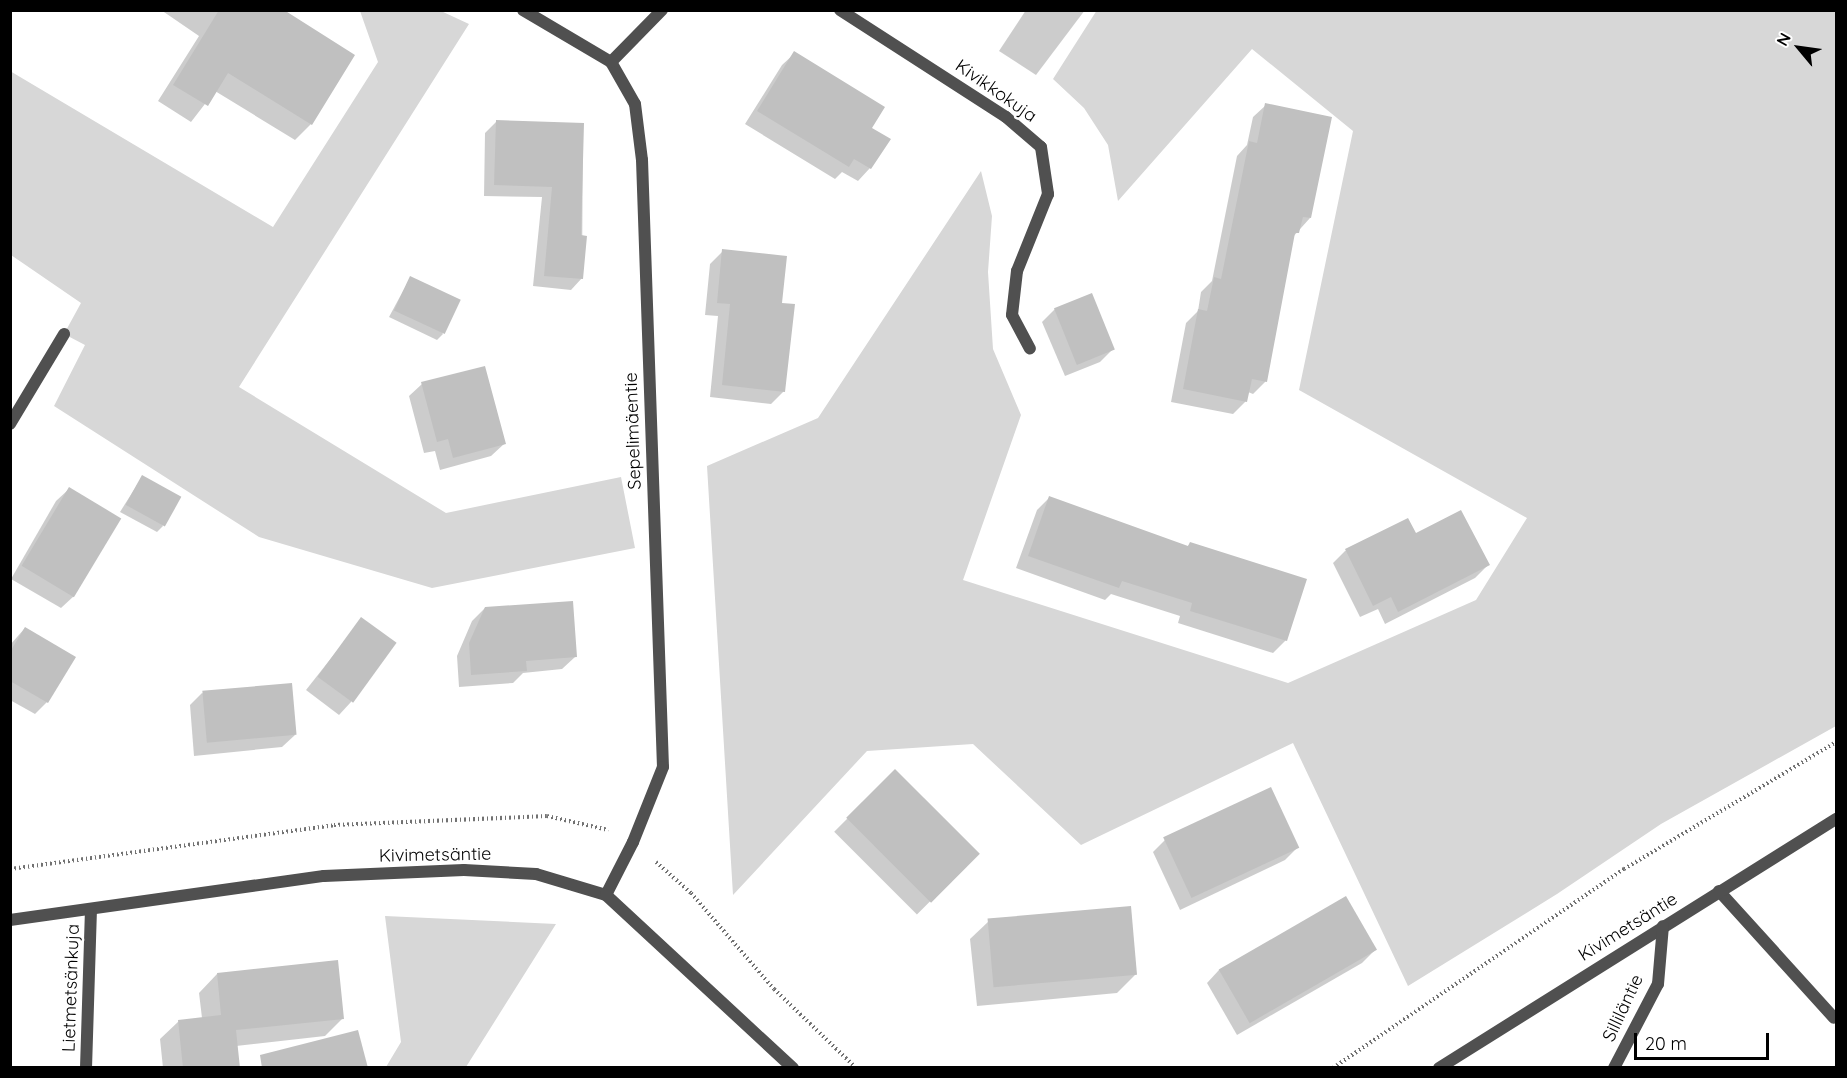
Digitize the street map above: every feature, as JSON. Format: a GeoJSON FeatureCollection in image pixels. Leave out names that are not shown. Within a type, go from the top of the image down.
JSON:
{"type":"FeatureCollection","features":[{"type":"Feature","properties":{"kind":"street"},"geometry":{"type":"LineString","coordinates":[[523,10],[611,62],[662,10]]}},
{"type":"Feature","properties":{"kind":"street","name":"Kivikkokuja"},"geometry":{"type":"LineString","coordinates":[[840,10],[1006,117],[1041,147],[1048,194],[1017,272],[1012,315],[1030,349]]}},
{"type":"Feature","properties":{"kind":"street","name":"Sepelimäentie"},"geometry":{"type":"LineString","coordinates":[[606,896],[633,842],[663,767],[642,160],[634,104],[611,62]]}},
{"type":"Feature","properties":{"kind":"street"},"geometry":{"type":"LineString","coordinates":[[10,424],[64,334]]}},
{"type":"Feature","properties":{"kind":"street","name":"Kivimetsäntie"},"geometry":{"type":"LineString","coordinates":[[1439,1068],[1836,819]]}},
{"type":"Feature","properties":{"kind":"street","name":"Kivimetsäntie"},"geometry":{"type":"LineString","coordinates":[[10,920],[324,876],[464,870],[536,874],[606,896],[793,1068]]}},
{"type":"Feature","properties":{"kind":"street"},"geometry":{"type":"LineString","coordinates":[[1719,891],[1834,1018]]}},
{"type":"Feature","properties":{"kind":"street","name":"Lietmetsänkuja"},"geometry":{"type":"LineString","coordinates":[[86,1068],[91,910]]}},
{"type":"Feature","properties":{"kind":"street","name":"Silliläntie"},"geometry":{"type":"LineString","coordinates":[[1614,1068],[1658,984],[1663,926]]}},
{"type":"Feature","properties":{"kind":"path"},"geometry":{"type":"LineString","coordinates":[[1333,1068],[1624,869],[1836,742]]}},
{"type":"Feature","properties":{"kind":"path"},"geometry":{"type":"LineString","coordinates":[[10,869],[334,825],[547,816],[600,826],[633,842],[692,893],[774,989],[856,1068]]}},
{"type":"Feature","properties":{"kind":"shaded area"},"geometry":{"type":"Polygon","coordinates":[[[1097,10],[1836,11],[1836,726],[1661,824],[1557,894],[1408,986],[1293,743],[1081,845],[973,744],[867,751],[733,895],[707,466],[818,418],[981,171],[992,216],[988,272],[993,349],[1021,415],[963,580],[1288,683],[1476,600],[1527,518],[1299,390],[1353,131],[1252,49],[1118,201],[1108,145],[1084,108],[1053,79],[1097,10]]]}},
{"type":"Feature","properties":{"kind":"shaded area"},"geometry":{"type":"Polygon","coordinates":[[[360,11],[441,11],[469,24],[239,387],[446,513],[621,477],[635,548],[432,588],[259,537],[54,406],[85,345],[64,334],[81,303],[11,255],[10,71],[273,227],[378,62],[360,11]]]}},
{"type":"Feature","properties":{"kind":"shaded area"},"geometry":{"type":"Polygon","coordinates":[[[385,916],[556,924],[466,1067],[386,1067],[401,1042],[385,916]]]}},
{"type":"Feature","properties":{"kind":"building"},"geometry":{"type":"Polygon","coordinates":[[[219,10],[284,10],[355,55],[312,125],[228,73],[208,106],[173,85],[219,10]]]}},
{"type":"Feature","properties":{"kind":"building"},"geometry":{"type":"Polygon","coordinates":[[[794,51],[885,107],[872,128],[891,139],[871,169],[854,159],[849,167],[757,111],[794,51]]]}},
{"type":"Feature","properties":{"kind":"building"},"geometry":{"type":"Polygon","coordinates":[[[1265,103],[1332,117],[1311,218],[1303,217],[1299,233],[1295,233],[1267,382],[1252,379],[1247,402],[1183,389],[1198,309],[1207,311],[1214,277],[1221,279],[1249,141],[1257,143],[1265,103]]]}},
{"type":"Feature","properties":{"kind":"building"},"geometry":{"type":"Polygon","coordinates":[[[496,120],[584,123],[581,235],[587,236],[583,279],[544,276],[552,187],[494,185],[496,120]]]}},
{"type":"Feature","properties":{"kind":"building"},"geometry":{"type":"Polygon","coordinates":[[[722,249],[787,256],[782,303],[795,304],[785,392],[722,385],[730,304],[717,303],[722,249]]]}},
{"type":"Feature","properties":{"kind":"building"},"geometry":{"type":"Polygon","coordinates":[[[410,276],[461,300],[445,334],[394,310],[410,276]]]}},
{"type":"Feature","properties":{"kind":"building"},"geometry":{"type":"Polygon","coordinates":[[[1092,293],[1115,350],[1077,365],[1054,308],[1092,293]]]}},
{"type":"Feature","properties":{"kind":"building"},"geometry":{"type":"Polygon","coordinates":[[[485,366],[506,444],[453,458],[448,439],[437,442],[421,382],[485,366]]]}},
{"type":"Feature","properties":{"kind":"building"},"geometry":{"type":"Polygon","coordinates":[[[142,475],[181,497],[165,527],[126,505],[142,475]]]}},
{"type":"Feature","properties":{"kind":"building"},"geometry":{"type":"Polygon","coordinates":[[[69,487],[121,518],[74,597],[22,566],[69,487]]]}},
{"type":"Feature","properties":{"kind":"building"},"geometry":{"type":"Polygon","coordinates":[[[1049,496],[1188,546],[1190,542],[1307,579],[1287,641],[1190,611],[1192,603],[1122,581],[1119,588],[1028,556],[1049,496]]]}},
{"type":"Feature","properties":{"kind":"building"},"geometry":{"type":"Polygon","coordinates":[[[1461,510],[1490,565],[1398,612],[1391,597],[1373,606],[1345,549],[1408,518],[1416,533],[1461,510]]]}},
{"type":"Feature","properties":{"kind":"building"},"geometry":{"type":"Polygon","coordinates":[[[573,601],[577,657],[526,661],[527,671],[471,675],[469,643],[485,607],[573,601]]]}},
{"type":"Feature","properties":{"kind":"building"},"geometry":{"type":"Polygon","coordinates":[[[361,617],[397,643],[353,703],[318,677],[361,617]]]}},
{"type":"Feature","properties":{"kind":"building"},"geometry":{"type":"Polygon","coordinates":[[[25,627],[76,657],[48,703],[10,681],[10,652],[25,627]]]}},
{"type":"Feature","properties":{"kind":"building"},"geometry":{"type":"Polygon","coordinates":[[[292,683],[297,735],[207,743],[202,691],[292,683]]]}},
{"type":"Feature","properties":{"kind":"building"},"geometry":{"type":"Polygon","coordinates":[[[895,769],[980,854],[931,903],[846,818],[895,769]]]}},
{"type":"Feature","properties":{"kind":"building"},"geometry":{"type":"Polygon","coordinates":[[[1271,787],[1299,848],[1191,898],[1163,837],[1271,787]]]}},
{"type":"Feature","properties":{"kind":"building"},"geometry":{"type":"Polygon","coordinates":[[[1346,896],[1377,950],[1250,1023],[1219,970],[1346,896]]]}},
{"type":"Feature","properties":{"kind":"building"},"geometry":{"type":"Polygon","coordinates":[[[1131,906],[1137,975],[994,987],[988,919],[1131,906]]]}},
{"type":"Feature","properties":{"kind":"building"},"geometry":{"type":"Polygon","coordinates":[[[338,960],[344,1019],[236,1030],[240,1068],[183,1068],[178,1020],[221,1015],[217,973],[338,960]]]}},
{"type":"Feature","properties":{"kind":"building"},"geometry":{"type":"Polygon","coordinates":[[[358,1030],[368,1068],[262,1068],[260,1055],[358,1030]]]}}]}
